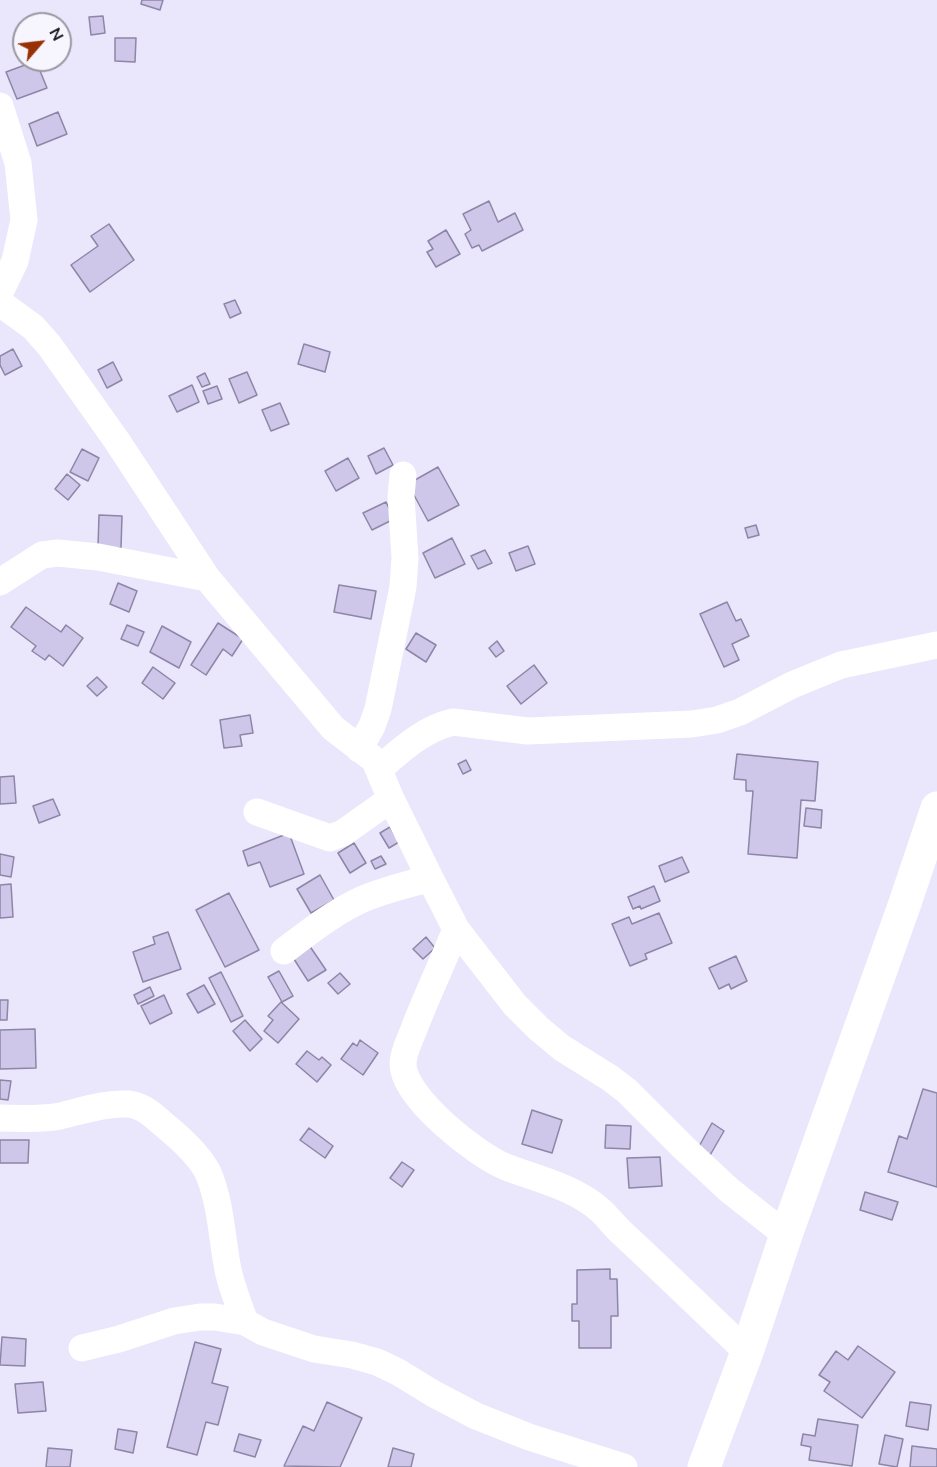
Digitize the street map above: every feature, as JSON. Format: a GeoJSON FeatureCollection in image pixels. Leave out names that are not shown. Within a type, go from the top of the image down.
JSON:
{"type":"FeatureCollection","features":[{"type":"Feature","properties":{"kind":"main road"},"geometry":{"type":"LineString","coordinates":[[704,1467],[747,1352],[786,1234],[937,808]]}},
{"type":"Feature","properties":{"kind":"street"},"geometry":{"type":"LineString","coordinates":[[0,106],[18,163],[24,220],[15,261],[0,292]]}},
{"type":"Feature","properties":{"kind":"street"},"geometry":{"type":"LineString","coordinates":[[0,303],[33,327],[49,345],[117,441],[207,578],[333,728],[372,758],[456,929],[515,1005],[562,1048],[627,1091],[729,1190],[786,1234]]}},
{"type":"Feature","properties":{"kind":"street"},"geometry":{"type":"LineString","coordinates":[[359,749],[372,726],[378,709],[403,587],[405,549],[401,496],[402,475]]}},
{"type":"Feature","properties":{"kind":"street"},"geometry":{"type":"LineString","coordinates":[[0,582],[42,555],[58,553],[98,557],[207,578]]}},
{"type":"Feature","properties":{"kind":"street"},"geometry":{"type":"LineString","coordinates":[[379,769],[409,743],[431,730],[453,722],[528,731],[692,724],[717,720],[740,712],[792,685],[841,665],[937,645]]}},
{"type":"Feature","properties":{"kind":"street"},"geometry":{"type":"LineString","coordinates":[[257,812],[330,838],[344,833],[391,799]]}},
{"type":"Feature","properties":{"kind":"street"},"geometry":{"type":"LineString","coordinates":[[284,951],[351,905],[395,888],[430,879]]}},
{"type":"Feature","properties":{"kind":"street"},"geometry":{"type":"LineString","coordinates":[[456,929],[406,1049],[403,1064],[414,1092],[448,1128],[478,1151],[504,1166],[584,1198],[600,1210],[747,1352]]}},
{"type":"Feature","properties":{"kind":"street"},"geometry":{"type":"LineString","coordinates":[[0,1118],[58,1116],[103,1106],[126,1104],[143,1109],[174,1133],[199,1159],[209,1175],[222,1229],[228,1270],[245,1322]]}},
{"type":"Feature","properties":{"kind":"street"},"geometry":{"type":"LineString","coordinates":[[82,1348],[174,1321],[215,1317],[245,1322],[262,1332],[314,1349],[352,1355],[377,1362],[476,1416],[529,1437],[624,1467]]}},
{"type":"Feature","properties":{"kind":"building"},"geometry":{"type":"Polygon","coordinates":[[[142,0],[163,0],[160,10],[141,4],[142,0]]]}},
{"type":"Feature","properties":{"kind":"building"},"geometry":{"type":"Polygon","coordinates":[[[103,16],[105,33],[91,35],[89,17],[103,16]]]}},
{"type":"Feature","properties":{"kind":"building"},"geometry":{"type":"Polygon","coordinates":[[[115,38],[136,38],[135,62],[115,61],[115,38]]]}},
{"type":"Feature","properties":{"kind":"building"},"geometry":{"type":"Polygon","coordinates":[[[12,70],[12,72],[40,72],[47,88],[17,99],[6,72],[12,70]]]}},
{"type":"Feature","properties":{"kind":"building"},"geometry":{"type":"Polygon","coordinates":[[[58,112],[67,134],[37,146],[29,124],[58,112]]]}},
{"type":"Feature","properties":{"kind":"building"},"geometry":{"type":"Polygon","coordinates":[[[489,201],[498,222],[515,213],[523,230],[482,251],[479,245],[472,248],[465,234],[471,230],[463,214],[489,201]]]}},
{"type":"Feature","properties":{"kind":"building"},"geometry":{"type":"Polygon","coordinates":[[[109,224],[134,260],[90,292],[71,265],[98,246],[91,236],[109,224]]]}},
{"type":"Feature","properties":{"kind":"building"},"geometry":{"type":"Polygon","coordinates":[[[446,230],[460,254],[436,267],[427,252],[433,249],[428,241],[446,230]]]}},
{"type":"Feature","properties":{"kind":"building"},"geometry":{"type":"Polygon","coordinates":[[[235,300],[241,313],[230,318],[224,304],[235,300]]]}},
{"type":"Feature","properties":{"kind":"building"},"geometry":{"type":"Polygon","coordinates":[[[304,344],[330,352],[325,372],[298,364],[304,344]]]}},
{"type":"Feature","properties":{"kind":"building"},"geometry":{"type":"Polygon","coordinates":[[[13,349],[22,366],[5,375],[0,365],[0,356],[13,349]]]}},
{"type":"Feature","properties":{"kind":"building"},"geometry":{"type":"Polygon","coordinates":[[[113,362],[122,380],[107,388],[98,370],[113,362]]]}},
{"type":"Feature","properties":{"kind":"building"},"geometry":{"type":"Polygon","coordinates":[[[247,372],[257,395],[239,403],[229,379],[247,372]]]}},
{"type":"Feature","properties":{"kind":"building"},"geometry":{"type":"Polygon","coordinates":[[[205,373],[210,384],[202,387],[197,377],[205,373]]]}},
{"type":"Feature","properties":{"kind":"building"},"geometry":{"type":"Polygon","coordinates":[[[192,385],[199,402],[177,412],[169,396],[192,385]]]}},
{"type":"Feature","properties":{"kind":"building"},"geometry":{"type":"Polygon","coordinates":[[[217,386],[222,399],[208,404],[203,391],[217,386]]]}},
{"type":"Feature","properties":{"kind":"building"},"geometry":{"type":"Polygon","coordinates":[[[280,403],[289,424],[271,431],[262,410],[280,403]]]}},
{"type":"Feature","properties":{"kind":"building"},"geometry":{"type":"Polygon","coordinates":[[[384,448],[393,465],[376,474],[368,456],[384,448]]]}},
{"type":"Feature","properties":{"kind":"building"},"geometry":{"type":"Polygon","coordinates":[[[82,449],[99,458],[88,481],[70,472],[82,449]]]}},
{"type":"Feature","properties":{"kind":"building"},"geometry":{"type":"Polygon","coordinates":[[[348,458],[359,478],[336,491],[325,471],[348,458]]]}},
{"type":"Feature","properties":{"kind":"building"},"geometry":{"type":"Polygon","coordinates":[[[438,467],[459,505],[428,521],[408,484],[438,467]]]}},
{"type":"Feature","properties":{"kind":"building"},"geometry":{"type":"Polygon","coordinates":[[[67,474],[80,485],[68,500],[55,489],[67,474]]]}},
{"type":"Feature","properties":{"kind":"building"},"geometry":{"type":"Polygon","coordinates":[[[386,502],[394,519],[372,530],[363,513],[386,502]]]}},
{"type":"Feature","properties":{"kind":"building"},"geometry":{"type":"Polygon","coordinates":[[[99,515],[122,516],[121,548],[98,547],[99,515]]]}},
{"type":"Feature","properties":{"kind":"building"},"geometry":{"type":"Polygon","coordinates":[[[756,525],[759,535],[748,538],[745,528],[756,525]]]}},
{"type":"Feature","properties":{"kind":"building"},"geometry":{"type":"Polygon","coordinates":[[[452,538],[465,564],[435,578],[423,553],[452,538]]]}},
{"type":"Feature","properties":{"kind":"building"},"geometry":{"type":"Polygon","coordinates":[[[528,546],[535,564],[516,571],[509,553],[528,546]]]}},
{"type":"Feature","properties":{"kind":"building"},"geometry":{"type":"Polygon","coordinates":[[[485,550],[492,563],[478,569],[471,556],[485,550]]]}},
{"type":"Feature","properties":{"kind":"building"},"geometry":{"type":"Polygon","coordinates":[[[118,583],[137,591],[129,612],[110,604],[118,583]]]}},
{"type":"Feature","properties":{"kind":"building"},"geometry":{"type":"Polygon","coordinates":[[[339,585],[376,591],[371,619],[334,612],[339,585]]]}},
{"type":"Feature","properties":{"kind":"building"},"geometry":{"type":"Polygon","coordinates":[[[727,602],[736,621],[741,619],[749,636],[732,644],[739,660],[724,667],[700,614],[727,602]]]}},
{"type":"Feature","properties":{"kind":"building"},"geometry":{"type":"Polygon","coordinates":[[[26,607],[61,632],[66,625],[83,638],[63,666],[49,655],[45,660],[32,651],[36,646],[11,627],[26,607]]]}},
{"type":"Feature","properties":{"kind":"building"},"geometry":{"type":"Polygon","coordinates":[[[218,623],[243,639],[232,656],[223,649],[206,675],[191,665],[218,623]]]}},
{"type":"Feature","properties":{"kind":"building"},"geometry":{"type":"Polygon","coordinates":[[[127,625],[144,632],[138,646],[121,639],[127,625]]]}},
{"type":"Feature","properties":{"kind":"building"},"geometry":{"type":"Polygon","coordinates":[[[162,626],[191,642],[179,668],[150,652],[162,626]]]}},
{"type":"Feature","properties":{"kind":"building"},"geometry":{"type":"Polygon","coordinates":[[[416,633],[436,645],[426,662],[406,649],[416,633]]]}},
{"type":"Feature","properties":{"kind":"building"},"geometry":{"type":"Polygon","coordinates":[[[497,641],[504,651],[496,657],[489,648],[497,641]]]}},
{"type":"Feature","properties":{"kind":"building"},"geometry":{"type":"Polygon","coordinates":[[[534,665],[547,683],[521,704],[507,686],[534,665]]]}},
{"type":"Feature","properties":{"kind":"building"},"geometry":{"type":"Polygon","coordinates":[[[153,667],[175,683],[163,699],[142,683],[153,667]]]}},
{"type":"Feature","properties":{"kind":"building"},"geometry":{"type":"Polygon","coordinates":[[[97,677],[107,687],[97,696],[87,686],[97,677]]]}},
{"type":"Feature","properties":{"kind":"building"},"geometry":{"type":"Polygon","coordinates":[[[250,715],[253,733],[240,735],[242,746],[224,748],[220,720],[250,715]]]}},
{"type":"Feature","properties":{"kind":"building"},"geometry":{"type":"Polygon","coordinates":[[[737,754],[818,762],[815,801],[801,800],[797,858],[748,854],[753,791],[746,791],[746,780],[734,779],[737,754]]]}},
{"type":"Feature","properties":{"kind":"building"},"geometry":{"type":"Polygon","coordinates":[[[466,760],[471,770],[463,774],[458,764],[466,760]]]}},
{"type":"Feature","properties":{"kind":"building"},"geometry":{"type":"Polygon","coordinates":[[[14,776],[16,803],[0,804],[0,777],[14,776]]]}},
{"type":"Feature","properties":{"kind":"building"},"geometry":{"type":"Polygon","coordinates":[[[53,799],[60,815],[39,823],[33,806],[53,799]]]}},
{"type":"Feature","properties":{"kind":"building"},"geometry":{"type":"Polygon","coordinates":[[[806,808],[822,810],[821,828],[804,826],[806,808]]]}},
{"type":"Feature","properties":{"kind":"building"},"geometry":{"type":"Polygon","coordinates":[[[390,827],[399,842],[389,848],[380,833],[390,827]]]}},
{"type":"Feature","properties":{"kind":"building"},"geometry":{"type":"Polygon","coordinates":[[[289,833],[304,874],[270,887],[260,862],[248,866],[243,851],[289,833]]]}},
{"type":"Feature","properties":{"kind":"building"},"geometry":{"type":"Polygon","coordinates":[[[354,843],[366,863],[350,873],[338,853],[354,843]]]}},
{"type":"Feature","properties":{"kind":"building"},"geometry":{"type":"Polygon","coordinates":[[[0,854],[14,857],[11,877],[0,875],[0,854]]]}},
{"type":"Feature","properties":{"kind":"building"},"geometry":{"type":"Polygon","coordinates":[[[381,856],[386,864],[375,869],[371,861],[381,856]]]}},
{"type":"Feature","properties":{"kind":"building"},"geometry":{"type":"Polygon","coordinates":[[[682,857],[689,872],[665,882],[659,866],[682,857]]]}},
{"type":"Feature","properties":{"kind":"building"},"geometry":{"type":"Polygon","coordinates":[[[320,875],[334,900],[311,913],[297,889],[320,875]]]}},
{"type":"Feature","properties":{"kind":"building"},"geometry":{"type":"Polygon","coordinates":[[[11,884],[13,917],[0,918],[0,885],[11,884]]]}},
{"type":"Feature","properties":{"kind":"building"},"geometry":{"type":"Polygon","coordinates":[[[654,886],[660,901],[641,909],[640,906],[633,909],[628,897],[654,886]]]}},
{"type":"Feature","properties":{"kind":"building"},"geometry":{"type":"Polygon","coordinates":[[[229,893],[259,950],[225,967],[196,910],[229,893]]]}},
{"type":"Feature","properties":{"kind":"building"},"geometry":{"type":"Polygon","coordinates":[[[659,913],[672,943],[645,954],[647,959],[630,966],[612,924],[629,917],[632,924],[659,913]]]}},
{"type":"Feature","properties":{"kind":"building"},"geometry":{"type":"Polygon","coordinates":[[[168,932],[181,969],[143,982],[133,952],[155,944],[153,937],[168,932]]]}},
{"type":"Feature","properties":{"kind":"building"},"geometry":{"type":"Polygon","coordinates":[[[426,937],[435,948],[423,959],[413,949],[426,937]]]}},
{"type":"Feature","properties":{"kind":"building"},"geometry":{"type":"Polygon","coordinates":[[[309,945],[326,970],[308,981],[292,956],[309,945]]]}},
{"type":"Feature","properties":{"kind":"building"},"geometry":{"type":"Polygon","coordinates":[[[736,956],[747,981],[731,989],[729,984],[719,989],[709,968],[736,956]]]}},
{"type":"Feature","properties":{"kind":"building"},"geometry":{"type":"Polygon","coordinates":[[[279,971],[293,996],[282,1002],[268,977],[279,971]]]}},
{"type":"Feature","properties":{"kind":"building"},"geometry":{"type":"Polygon","coordinates":[[[221,972],[243,1016],[231,1022],[209,978],[221,972]]]}},
{"type":"Feature","properties":{"kind":"building"},"geometry":{"type":"Polygon","coordinates":[[[340,973],[350,984],[338,994],[328,983],[340,973]]]}},
{"type":"Feature","properties":{"kind":"building"},"geometry":{"type":"Polygon","coordinates":[[[204,985],[215,1004],[198,1013],[187,994],[204,985]]]}},
{"type":"Feature","properties":{"kind":"building"},"geometry":{"type":"Polygon","coordinates":[[[150,987],[154,996],[138,1004],[134,995],[150,987]]]}},
{"type":"Feature","properties":{"kind":"building"},"geometry":{"type":"Polygon","coordinates":[[[164,995],[172,1013],[150,1024],[141,1006],[164,995]]]}},
{"type":"Feature","properties":{"kind":"building"},"geometry":{"type":"Polygon","coordinates":[[[0,1000],[8,1000],[7,1020],[0,1020],[0,1000]]]}},
{"type":"Feature","properties":{"kind":"building"},"geometry":{"type":"Polygon","coordinates":[[[281,1002],[299,1019],[278,1043],[264,1031],[273,1020],[268,1016],[281,1002]]]}},
{"type":"Feature","properties":{"kind":"building"},"geometry":{"type":"Polygon","coordinates":[[[245,1020],[262,1039],[250,1051],[233,1031],[245,1020]]]}},
{"type":"Feature","properties":{"kind":"building"},"geometry":{"type":"Polygon","coordinates":[[[35,1029],[36,1068],[0,1069],[0,1030],[35,1029]]]}},
{"type":"Feature","properties":{"kind":"building"},"geometry":{"type":"Polygon","coordinates":[[[360,1040],[378,1053],[363,1075],[341,1059],[353,1043],[357,1046],[360,1040]]]}},
{"type":"Feature","properties":{"kind":"building"},"geometry":{"type":"Polygon","coordinates":[[[307,1051],[319,1060],[322,1057],[331,1065],[317,1082],[296,1064],[307,1051]]]}},
{"type":"Feature","properties":{"kind":"building"},"geometry":{"type":"Polygon","coordinates":[[[0,1080],[11,1081],[8,1100],[0,1099],[0,1080]]]}},
{"type":"Feature","properties":{"kind":"building"},"geometry":{"type":"Polygon","coordinates":[[[923,1089],[937,1093],[937,1187],[888,1172],[899,1136],[907,1139],[923,1089]]]}},
{"type":"Feature","properties":{"kind":"building"},"geometry":{"type":"Polygon","coordinates":[[[532,1110],[562,1120],[552,1153],[522,1144],[532,1110]]]}},
{"type":"Feature","properties":{"kind":"building"},"geometry":{"type":"Polygon","coordinates":[[[712,1123],[724,1131],[709,1157],[697,1150],[712,1123]]]}},
{"type":"Feature","properties":{"kind":"building"},"geometry":{"type":"Polygon","coordinates":[[[606,1125],[631,1126],[630,1149],[605,1148],[606,1125]]]}},
{"type":"Feature","properties":{"kind":"building"},"geometry":{"type":"Polygon","coordinates":[[[309,1128],[333,1146],[325,1158],[300,1140],[309,1128]]]}},
{"type":"Feature","properties":{"kind":"building"},"geometry":{"type":"Polygon","coordinates":[[[0,1140],[29,1140],[28,1163],[0,1163],[0,1140]]]}},
{"type":"Feature","properties":{"kind":"building"},"geometry":{"type":"Polygon","coordinates":[[[660,1157],[662,1186],[629,1188],[627,1158],[660,1157]]]}},
{"type":"Feature","properties":{"kind":"building"},"geometry":{"type":"Polygon","coordinates":[[[402,1162],[414,1170],[402,1187],[390,1178],[402,1162]]]}},
{"type":"Feature","properties":{"kind":"building"},"geometry":{"type":"Polygon","coordinates":[[[865,1192],[898,1202],[892,1220],[860,1210],[865,1192]]]}},
{"type":"Feature","properties":{"kind":"building"},"geometry":{"type":"Polygon","coordinates":[[[610,1269],[610,1279],[617,1279],[618,1316],[611,1316],[611,1348],[579,1348],[579,1321],[572,1321],[572,1304],[577,1304],[577,1270],[610,1269]]]}},
{"type":"Feature","properties":{"kind":"building"},"geometry":{"type":"Polygon","coordinates":[[[2,1337],[26,1339],[25,1366],[0,1365],[2,1337]]]}},
{"type":"Feature","properties":{"kind":"building"},"geometry":{"type":"Polygon","coordinates":[[[195,1342],[221,1349],[212,1383],[228,1387],[218,1425],[206,1422],[197,1455],[167,1447],[195,1342]]]}},
{"type":"Feature","properties":{"kind":"building"},"geometry":{"type":"Polygon","coordinates":[[[858,1346],[895,1372],[862,1418],[824,1391],[830,1382],[819,1375],[836,1351],[848,1360],[858,1346]]]}},
{"type":"Feature","properties":{"kind":"building"},"geometry":{"type":"Polygon","coordinates":[[[43,1382],[46,1411],[18,1413],[15,1384],[43,1382]]]}},
{"type":"Feature","properties":{"kind":"building"},"geometry":{"type":"Polygon","coordinates":[[[327,1402],[362,1418],[340,1467],[284,1466],[303,1426],[314,1431],[327,1402]]]}},
{"type":"Feature","properties":{"kind":"building"},"geometry":{"type":"Polygon","coordinates":[[[910,1402],[931,1405],[928,1430],[906,1426],[910,1402]]]}},
{"type":"Feature","properties":{"kind":"building"},"geometry":{"type":"Polygon","coordinates":[[[818,1419],[858,1425],[852,1466],[809,1460],[811,1447],[801,1445],[803,1434],[815,1436],[818,1419]]]}},
{"type":"Feature","properties":{"kind":"building"},"geometry":{"type":"Polygon","coordinates":[[[118,1429],[137,1432],[133,1453],[115,1449],[118,1429]]]}},
{"type":"Feature","properties":{"kind":"building"},"geometry":{"type":"Polygon","coordinates":[[[239,1434],[261,1440],[255,1457],[234,1451],[239,1434]]]}},
{"type":"Feature","properties":{"kind":"building"},"geometry":{"type":"Polygon","coordinates":[[[885,1435],[903,1439],[897,1467],[879,1464],[885,1435]]]}},
{"type":"Feature","properties":{"kind":"building"},"geometry":{"type":"Polygon","coordinates":[[[912,1446],[937,1449],[937,1467],[910,1467],[912,1446]]]}},
{"type":"Feature","properties":{"kind":"building"},"geometry":{"type":"Polygon","coordinates":[[[48,1448],[72,1450],[70,1467],[46,1467],[48,1448]]]}},
{"type":"Feature","properties":{"kind":"building"},"geometry":{"type":"Polygon","coordinates":[[[393,1448],[414,1454],[411,1467],[388,1467],[393,1448]]]}}]}
